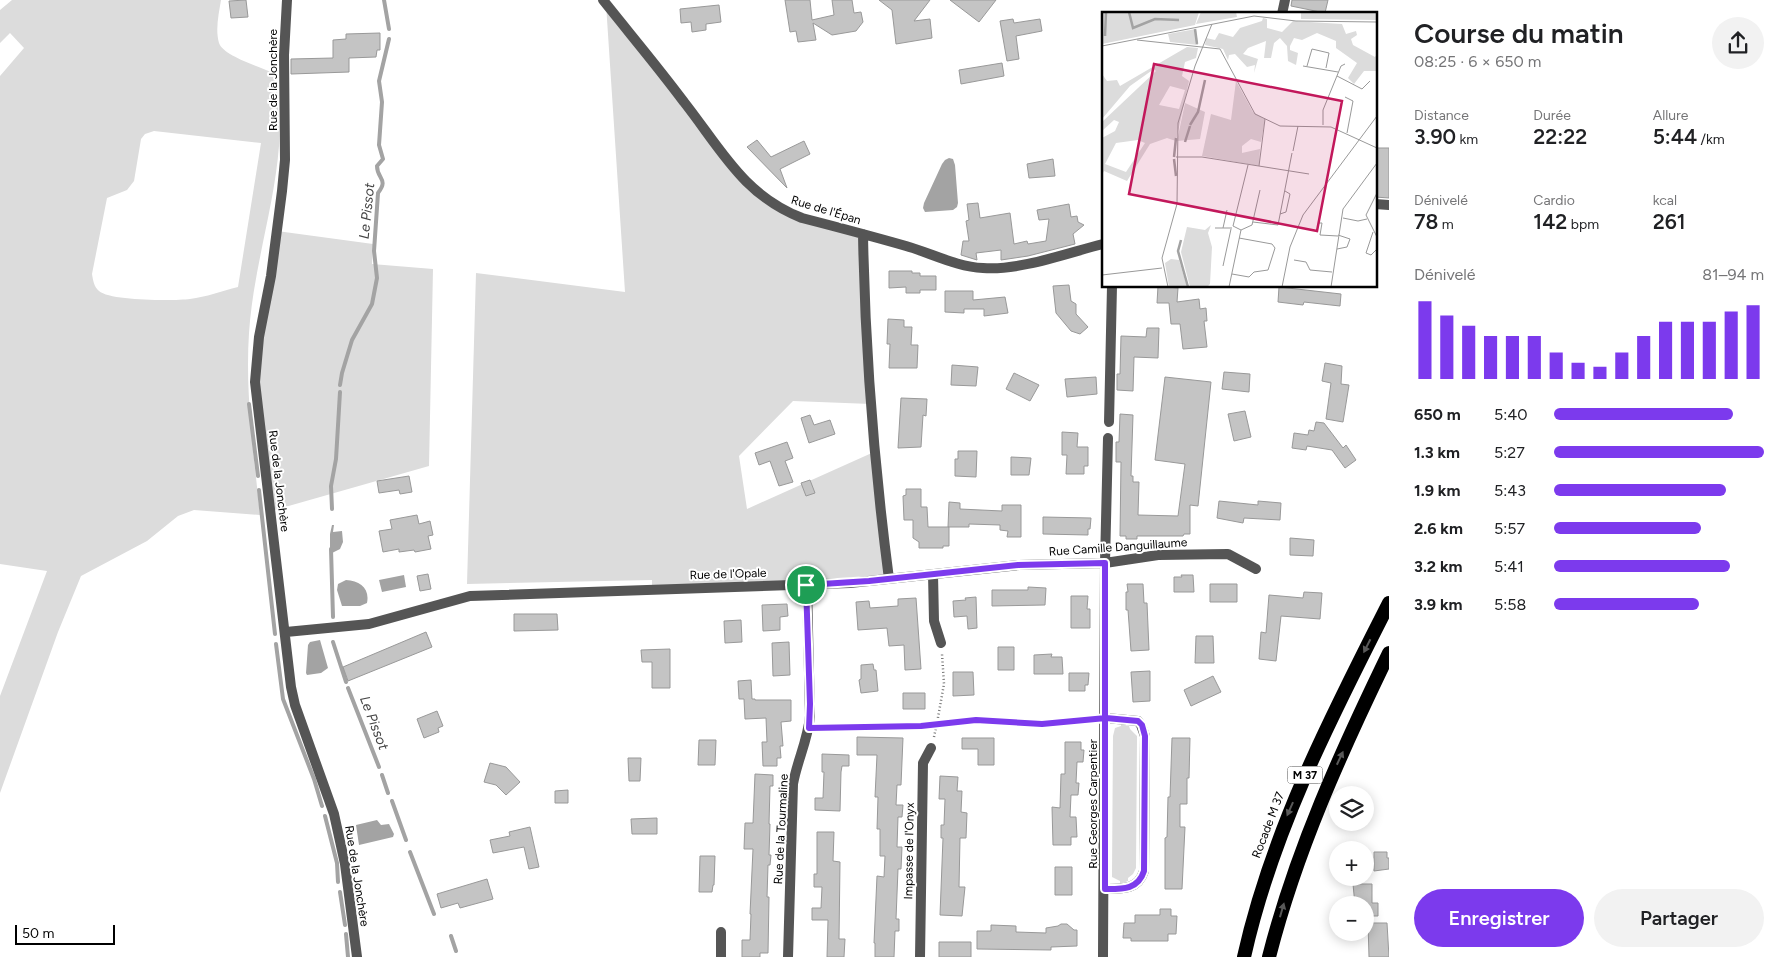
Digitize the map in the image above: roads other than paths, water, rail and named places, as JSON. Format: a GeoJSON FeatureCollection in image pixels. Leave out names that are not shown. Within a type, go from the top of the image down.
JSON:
{"type":"FeatureCollection","features":[{"type":"Feature","properties":{"kind":"highway","name":"Rocade M 37"},"geometry":{"type":"LineString","coordinates":[[1244,957],[1251,924],[1268,868],[1286,819],[1336,709],[1389,603]]}},
{"type":"Feature","properties":{"kind":"highway","name":"M 37"},"geometry":{"type":"LineString","coordinates":[[1269,957],[1288,887],[1309,831],[1389,653]]}},
{"type":"Feature","properties":{"kind":"street","name":"Rue de la Jonchère"},"geometry":{"type":"LineString","coordinates":[[287,0],[284,55],[285,160],[271,276],[259,337],[256,382],[291,687],[295,705],[334,814],[345,864],[357,957]]}},
{"type":"Feature","properties":{"kind":"street","name":"Rue de l'Épan"},"geometry":{"type":"LineString","coordinates":[[603,0],[686,103],[747,183],[760,195],[786,212],[984,269],[1027,264],[1102,244]]}},
{"type":"Feature","properties":{"kind":"street"},"geometry":{"type":"LineString","coordinates":[[1376,204],[1389,205]]}},
{"type":"Feature","properties":{"kind":"street"},"geometry":{"type":"LineString","coordinates":[[863,234],[865,329],[871,414],[877,488],[889,579]]}},
{"type":"Feature","properties":{"kind":"street"},"geometry":{"type":"LineString","coordinates":[[1109,422],[1112,288]]}},
{"type":"Feature","properties":{"kind":"street","name":"Rue Georges Carpentier"},"geometry":{"type":"LineString","coordinates":[[1104,957],[1105,563],[1108,438]]}},
{"type":"Feature","properties":{"kind":"street","name":"Rue Camille Danguillaume"},"geometry":{"type":"LineString","coordinates":[[889,579],[1018,565],[1105,563],[1158,555],[1228,554],[1256,569]]}},
{"type":"Feature","properties":{"kind":"street"},"geometry":{"type":"LineString","coordinates":[[933,574],[934,621],[941,644]]}},
{"type":"Feature","properties":{"kind":"street","name":"Rue de l'Opale"},"geometry":{"type":"LineString","coordinates":[[286,632],[369,624],[470,596],[806,585],[889,579]]}},
{"type":"Feature","properties":{"kind":"street","name":"Rue de la Tourmaline"},"geometry":{"type":"LineString","coordinates":[[788,957],[793,784],[798,760],[809,728],[810,704],[806,585]]}},
{"type":"Feature","properties":{"kind":"street"},"geometry":{"type":"LineString","coordinates":[[1105,889],[1126,889],[1133,886],[1142,878],[1144,871],[1145,745],[1144,731],[1138,721],[1106,718]]}},
{"type":"Feature","properties":{"kind":"street","name":"Impasse de l'Onyx"},"geometry":{"type":"LineString","coordinates":[[920,957],[923,763],[931,748]]}},
{"type":"Feature","properties":{"kind":"street"},"geometry":{"type":"LineString","coordinates":[[721,932],[721,957]]}},
{"type":"Feature","properties":{"kind":"waterway","name":"Le Pissot"},"geometry":{"type":"LineString","coordinates":[[384,0],[389,29]]}},
{"type":"Feature","properties":{"kind":"waterway","name":"Le Pissot"},"geometry":{"type":"LineString","coordinates":[[340,385],[352,340],[372,304],[377,278],[374,251],[378,193],[383,182],[377,170],[377,166],[383,159],[379,145],[382,102],[379,81],[389,39]]}},
{"type":"Feature","properties":{"kind":"waterway","name":"Le Pissot"},"geometry":{"type":"LineString","coordinates":[[332,509],[331,486],[336,459],[340,392]]}},
{"type":"Feature","properties":{"kind":"waterway"},"geometry":{"type":"LineString","coordinates":[[249,404],[258,476]]}},
{"type":"Feature","properties":{"kind":"waterway"},"geometry":{"type":"LineString","coordinates":[[259,490],[275,634]]}},
{"type":"Feature","properties":{"kind":"waterway","name":"Le Pissot"},"geometry":{"type":"LineString","coordinates":[[331,549],[333,617]]}},
{"type":"Feature","properties":{"kind":"waterway","name":"Le Pissot"},"geometry":{"type":"LineString","coordinates":[[333,642],[346,682]]}},
{"type":"Feature","properties":{"kind":"waterway"},"geometry":{"type":"LineString","coordinates":[[276,644],[283,699],[314,779],[322,806]]}},
{"type":"Feature","properties":{"kind":"waterway","name":"Le Pissot"},"geometry":{"type":"LineString","coordinates":[[348,688],[379,767]]}},
{"type":"Feature","properties":{"kind":"waterway","name":"Le Pissot"},"geometry":{"type":"LineString","coordinates":[[382,775],[388,793]]}},
{"type":"Feature","properties":{"kind":"waterway","name":"Le Pissot"},"geometry":{"type":"LineString","coordinates":[[392,801],[406,840]]}},
{"type":"Feature","properties":{"kind":"waterway"},"geometry":{"type":"LineString","coordinates":[[325,816],[337,863],[338,882]]}},
{"type":"Feature","properties":{"kind":"waterway","name":"Le Pissot"},"geometry":{"type":"LineString","coordinates":[[410,852],[434,914]]}},
{"type":"Feature","properties":{"kind":"waterway"},"geometry":{"type":"LineString","coordinates":[[340,892],[345,925]]}},
{"type":"Feature","properties":{"kind":"waterway"},"geometry":{"type":"LineString","coordinates":[[346,934],[348,957]]}},
{"type":"Feature","properties":{"kind":"waterway","name":"Le Pissot"},"geometry":{"type":"LineString","coordinates":[[451,936],[456,951]]}}]}
